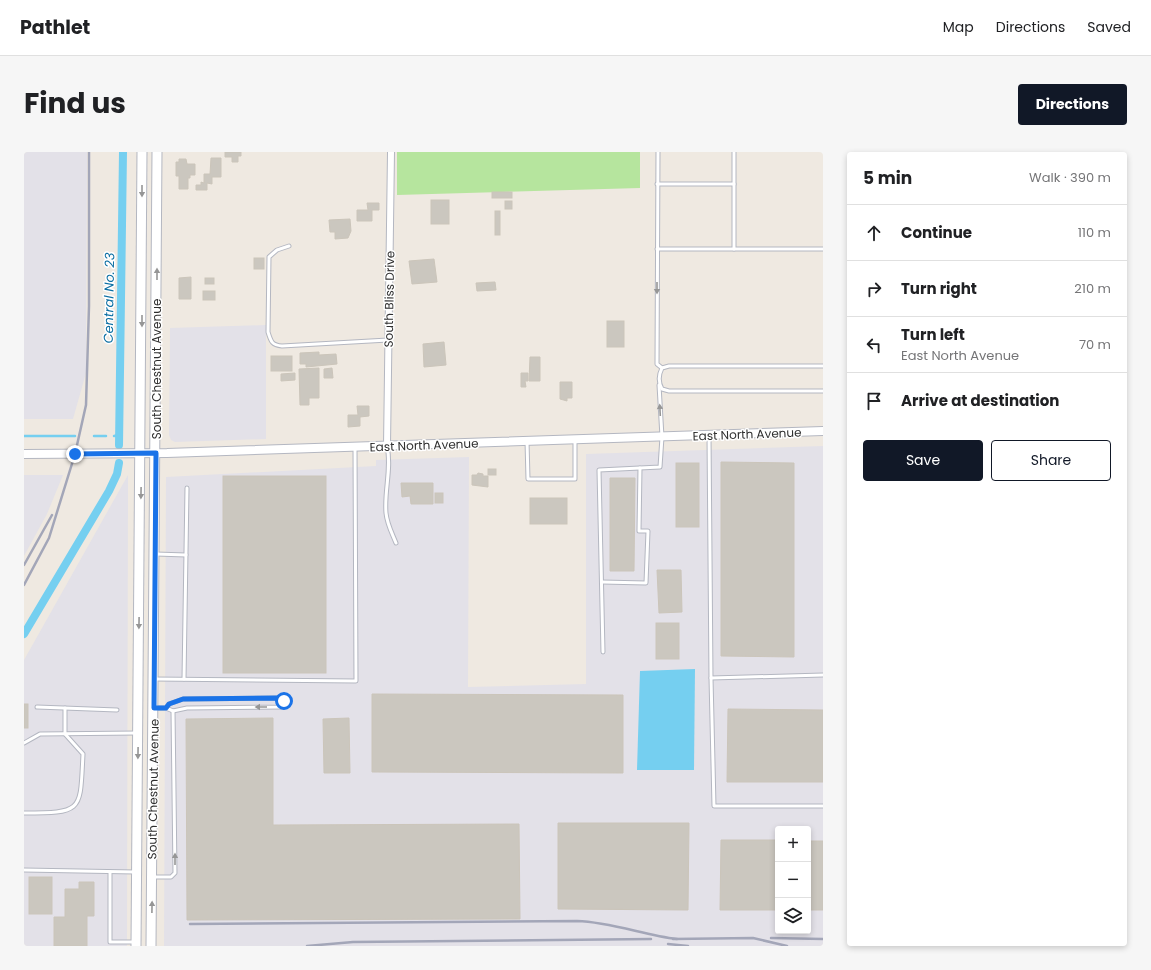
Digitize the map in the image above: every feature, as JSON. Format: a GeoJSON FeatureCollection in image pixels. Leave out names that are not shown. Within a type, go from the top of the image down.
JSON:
{"type":"FeatureCollection","features":[{"type":"Feature","properties":{"kind":"main road","name":"South Chestnut Avenue"},"geometry":{"type":"LineString","coordinates":[[136,944],[141,454],[142,152]]}},
{"type":"Feature","properties":{"kind":"main road","name":"South Chestnut Avenue"},"geometry":{"type":"LineString","coordinates":[[151,946],[156,453],[157,152]]}},
{"type":"Feature","properties":{"kind":"street","name":"South Bliss Drive"},"geometry":{"type":"LineString","coordinates":[[387,446],[391,152]]}},
{"type":"Feature","properties":{"kind":"street","name":"East North Avenue"},"geometry":{"type":"LineString","coordinates":[[24,454],[141,454],[823,431]]}},
{"type":"Feature","properties":{"kind":"lane"},"geometry":{"type":"LineString","coordinates":[[658,152],[657,364],[662,368]]}},
{"type":"Feature","properties":{"kind":"lane"},"geometry":{"type":"LineString","coordinates":[[734,152],[734,249]]}},
{"type":"Feature","properties":{"kind":"lane"},"geometry":{"type":"LineString","coordinates":[[657,184],[734,184]]}},
{"type":"Feature","properties":{"kind":"lane"},"geometry":{"type":"LineString","coordinates":[[290,246],[277,250],[269,257],[268,332],[274,345],[282,346],[388,340]]}},
{"type":"Feature","properties":{"kind":"lane"},"geometry":{"type":"LineString","coordinates":[[657,249],[823,249]]}},
{"type":"Feature","properties":{"kind":"lane"},"geometry":{"type":"LineString","coordinates":[[662,368],[669,366],[823,366]]}},
{"type":"Feature","properties":{"kind":"lane"},"geometry":{"type":"LineString","coordinates":[[603,652],[599,470],[660,467],[662,437],[659,375],[662,368]]}},
{"type":"Feature","properties":{"kind":"lane"},"geometry":{"type":"LineString","coordinates":[[659,384],[662,389],[669,391],[823,391]]}},
{"type":"Feature","properties":{"kind":"lane"},"geometry":{"type":"LineString","coordinates":[[709,435],[714,806],[823,806]]}},
{"type":"Feature","properties":{"kind":"lane"},"geometry":{"type":"LineString","coordinates":[[527,441],[528,479],[575,479],[575,440]]}},
{"type":"Feature","properties":{"kind":"lane"},"geometry":{"type":"LineString","coordinates":[[387,446],[390,473],[386,511],[388,524],[396,543]]}},
{"type":"Feature","properties":{"kind":"lane"},"geometry":{"type":"LineString","coordinates":[[154,678],[356,681],[355,447]]}},
{"type":"Feature","properties":{"kind":"lane"},"geometry":{"type":"LineString","coordinates":[[602,582],[646,583],[648,531],[638,530],[640,468]]}},
{"type":"Feature","properties":{"kind":"lane"},"geometry":{"type":"LineString","coordinates":[[184,679],[187,488]]}},
{"type":"Feature","properties":{"kind":"lane"},"geometry":{"type":"LineString","coordinates":[[155,554],[186,555]]}},
{"type":"Feature","properties":{"kind":"lane"},"geometry":{"type":"LineString","coordinates":[[712,678],[823,675]]}},
{"type":"Feature","properties":{"kind":"lane"},"geometry":{"type":"LineString","coordinates":[[154,708],[166,708],[173,711],[187,708],[283,707],[286,704],[278,698],[183,699],[169,704],[166,708]]}},
{"type":"Feature","properties":{"kind":"lane"},"geometry":{"type":"LineString","coordinates":[[37,707],[117,710]]}},
{"type":"Feature","properties":{"kind":"lane"},"geometry":{"type":"LineString","coordinates":[[24,813],[60,813],[75,806],[81,797],[83,754],[65,734],[65,708]]}},
{"type":"Feature","properties":{"kind":"lane"},"geometry":{"type":"LineString","coordinates":[[152,878],[171,877],[175,873],[173,711]]}},
{"type":"Feature","properties":{"kind":"lane"},"geometry":{"type":"LineString","coordinates":[[24,743],[40,734],[138,733]]}},
{"type":"Feature","properties":{"kind":"lane"},"geometry":{"type":"LineString","coordinates":[[24,870],[137,872]]}},
{"type":"Feature","properties":{"kind":"lane"},"geometry":{"type":"LineString","coordinates":[[110,872],[110,942],[136,944]]}},
{"type":"Feature","properties":{"kind":"shaded area"},"geometry":{"type":"Polygon","coordinates":[[[24,152],[87,152],[86,373],[73,419],[24,419],[24,152]]]}},
{"type":"Feature","properties":{"kind":"shaded area"},"geometry":{"type":"Polygon","coordinates":[[[266,325],[266,439],[175,442],[171,440],[169,435],[170,328],[266,325]]]}},
{"type":"Feature","properties":{"kind":"shaded area"},"geometry":{"type":"Polygon","coordinates":[[[823,446],[823,946],[164,946],[166,477],[376,466],[376,460],[469,457],[468,687],[586,684],[586,454],[823,446]]]}},
{"type":"Feature","properties":{"kind":"shaded area"},"geometry":{"type":"Polygon","coordinates":[[[24,475],[63,475],[47,514],[24,556],[24,475]]]}},
{"type":"Feature","properties":{"kind":"shaded area"},"geometry":{"type":"Polygon","coordinates":[[[128,475],[127,946],[24,946],[24,660],[128,475]]]}},
{"type":"Feature","properties":{"kind":"green space"},"geometry":{"type":"Polygon","coordinates":[[[397,152],[640,152],[640,188],[397,195],[397,152]]]}},
{"type":"Feature","properties":{"kind":"water"},"geometry":{"type":"Polygon","coordinates":[[[695,669],[694,770],[637,770],[640,671],[695,669]]]}},
{"type":"Feature","properties":{"kind":"building"},"geometry":{"type":"Polygon","coordinates":[[[225,152],[241,152],[241,156],[238,156],[238,162],[232,162],[232,157],[225,157],[225,152]]]}},
{"type":"Feature","properties":{"kind":"building"},"geometry":{"type":"Polygon","coordinates":[[[211,158],[221,158],[221,177],[212,177],[212,184],[207,183],[207,190],[196,190],[196,185],[201,185],[201,182],[204,183],[204,174],[210,174],[211,158]]]}},
{"type":"Feature","properties":{"kind":"building"},"geometry":{"type":"Polygon","coordinates":[[[179,159],[186,159],[187,164],[195,164],[195,175],[190,175],[190,178],[188,178],[188,189],[179,189],[179,176],[176,176],[176,162],[179,162],[179,159]]]}},
{"type":"Feature","properties":{"kind":"building"},"geometry":{"type":"Polygon","coordinates":[[[492,192],[512,192],[512,198],[492,198],[492,192]]]}},
{"type":"Feature","properties":{"kind":"building"},"geometry":{"type":"Polygon","coordinates":[[[431,200],[449,200],[449,224],[431,224],[431,200]]]}},
{"type":"Feature","properties":{"kind":"building"},"geometry":{"type":"Polygon","coordinates":[[[505,201],[512,201],[512,209],[505,209],[505,201]]]}},
{"type":"Feature","properties":{"kind":"building"},"geometry":{"type":"Polygon","coordinates":[[[367,203],[379,203],[379,210],[372,210],[372,221],[357,221],[357,210],[368,210],[367,203]]]}},
{"type":"Feature","properties":{"kind":"building"},"geometry":{"type":"Polygon","coordinates":[[[495,211],[500,211],[500,235],[495,235],[495,211]]]}},
{"type":"Feature","properties":{"kind":"building"},"geometry":{"type":"Polygon","coordinates":[[[350,219],[351,231],[348,238],[335,239],[335,232],[330,232],[329,220],[350,219]]]}},
{"type":"Feature","properties":{"kind":"building"},"geometry":{"type":"Polygon","coordinates":[[[254,258],[264,258],[264,269],[254,269],[254,258]]]}},
{"type":"Feature","properties":{"kind":"building"},"geometry":{"type":"Polygon","coordinates":[[[434,259],[437,282],[412,284],[409,261],[434,259]]]}},
{"type":"Feature","properties":{"kind":"building"},"geometry":{"type":"Polygon","coordinates":[[[191,277],[191,299],[179,299],[179,278],[191,277]]]}},
{"type":"Feature","properties":{"kind":"building"},"geometry":{"type":"Polygon","coordinates":[[[205,278],[214,278],[214,284],[205,284],[205,278]]]}},
{"type":"Feature","properties":{"kind":"building"},"geometry":{"type":"Polygon","coordinates":[[[495,282],[496,290],[477,291],[476,283],[495,282]]]}},
{"type":"Feature","properties":{"kind":"building"},"geometry":{"type":"Polygon","coordinates":[[[203,291],[215,291],[215,300],[203,300],[203,291]]]}},
{"type":"Feature","properties":{"kind":"building"},"geometry":{"type":"Polygon","coordinates":[[[607,321],[624,321],[624,347],[607,347],[607,321]]]}},
{"type":"Feature","properties":{"kind":"building"},"geometry":{"type":"Polygon","coordinates":[[[444,342],[446,365],[424,367],[423,344],[444,342]]]}},
{"type":"Feature","properties":{"kind":"building"},"geometry":{"type":"Polygon","coordinates":[[[319,352],[319,355],[336,354],[337,364],[306,367],[306,364],[300,364],[300,353],[319,352]]]}},
{"type":"Feature","properties":{"kind":"building"},"geometry":{"type":"Polygon","coordinates":[[[271,356],[292,356],[292,371],[271,371],[271,356]]]}},
{"type":"Feature","properties":{"kind":"building"},"geometry":{"type":"Polygon","coordinates":[[[530,357],[540,357],[540,381],[529,381],[530,357]]]}},
{"type":"Feature","properties":{"kind":"building"},"geometry":{"type":"Polygon","coordinates":[[[319,368],[319,398],[309,398],[309,405],[300,405],[299,369],[319,368]]]}},
{"type":"Feature","properties":{"kind":"building"},"geometry":{"type":"Polygon","coordinates":[[[332,368],[333,378],[324,378],[324,369],[332,368]]]}},
{"type":"Feature","properties":{"kind":"building"},"geometry":{"type":"Polygon","coordinates":[[[295,373],[295,380],[281,381],[281,374],[295,373]]]}},
{"type":"Feature","properties":{"kind":"building"},"geometry":{"type":"Polygon","coordinates":[[[521,373],[528,373],[528,381],[525,381],[526,387],[521,387],[521,373]]]}},
{"type":"Feature","properties":{"kind":"building"},"geometry":{"type":"Polygon","coordinates":[[[560,382],[572,382],[572,398],[567,398],[567,401],[560,399],[560,382]]]}},
{"type":"Feature","properties":{"kind":"building"},"geometry":{"type":"Polygon","coordinates":[[[357,406],[369,406],[369,416],[360,417],[360,426],[348,427],[348,415],[358,415],[357,406]]]}},
{"type":"Feature","properties":{"kind":"building"},"geometry":{"type":"Polygon","coordinates":[[[721,462],[794,463],[794,657],[721,656],[721,462]]]}},
{"type":"Feature","properties":{"kind":"building"},"geometry":{"type":"Polygon","coordinates":[[[676,463],[699,463],[699,527],[676,527],[676,463]]]}},
{"type":"Feature","properties":{"kind":"building"},"geometry":{"type":"Polygon","coordinates":[[[488,469],[496,469],[496,475],[488,475],[488,469]]]}},
{"type":"Feature","properties":{"kind":"building"},"geometry":{"type":"Polygon","coordinates":[[[478,473],[483,474],[483,476],[488,476],[488,487],[472,485],[472,475],[477,475],[478,473]]]}},
{"type":"Feature","properties":{"kind":"building"},"geometry":{"type":"Polygon","coordinates":[[[223,476],[326,476],[326,673],[223,673],[223,476]]]}},
{"type":"Feature","properties":{"kind":"building"},"geometry":{"type":"Polygon","coordinates":[[[610,478],[635,478],[634,571],[610,571],[610,478]]]}},
{"type":"Feature","properties":{"kind":"building"},"geometry":{"type":"Polygon","coordinates":[[[401,483],[433,483],[433,504],[411,504],[410,496],[402,497],[401,483]]]}},
{"type":"Feature","properties":{"kind":"building"},"geometry":{"type":"Polygon","coordinates":[[[435,493],[443,493],[443,503],[435,503],[435,493]]]}},
{"type":"Feature","properties":{"kind":"building"},"geometry":{"type":"Polygon","coordinates":[[[530,498],[567,498],[567,524],[530,524],[530,498]]]}},
{"type":"Feature","properties":{"kind":"building"},"geometry":{"type":"Polygon","coordinates":[[[657,570],[681,570],[682,612],[659,613],[657,570]]]}},
{"type":"Feature","properties":{"kind":"building"},"geometry":{"type":"Polygon","coordinates":[[[656,623],[679,623],[679,659],[656,659],[656,623]]]}},
{"type":"Feature","properties":{"kind":"building"},"geometry":{"type":"Polygon","coordinates":[[[372,694],[623,695],[623,773],[372,772],[372,694]]]}},
{"type":"Feature","properties":{"kind":"building"},"geometry":{"type":"Polygon","coordinates":[[[24,704],[28,704],[28,728],[24,728],[24,704]]]}},
{"type":"Feature","properties":{"kind":"building"},"geometry":{"type":"Polygon","coordinates":[[[728,709],[823,710],[823,782],[727,782],[728,709]]]}},
{"type":"Feature","properties":{"kind":"building"},"geometry":{"type":"Polygon","coordinates":[[[273,718],[273,825],[519,824],[520,919],[187,920],[186,719],[273,718]]]}},
{"type":"Feature","properties":{"kind":"building"},"geometry":{"type":"Polygon","coordinates":[[[349,718],[350,773],[324,773],[323,719],[349,718]]]}},
{"type":"Feature","properties":{"kind":"building"},"geometry":{"type":"Polygon","coordinates":[[[558,823],[689,823],[688,910],[558,909],[558,823]]]}},
{"type":"Feature","properties":{"kind":"building"},"geometry":{"type":"Polygon","coordinates":[[[721,840],[775,840],[775,910],[720,910],[721,840]]]}},
{"type":"Feature","properties":{"kind":"building"},"geometry":{"type":"Polygon","coordinates":[[[811,841],[823,841],[823,910],[811,910],[811,841]]]}},
{"type":"Feature","properties":{"kind":"building"},"geometry":{"type":"Polygon","coordinates":[[[29,877],[52,877],[52,914],[29,914],[29,877]]]}},
{"type":"Feature","properties":{"kind":"building"},"geometry":{"type":"Polygon","coordinates":[[[79,882],[94,882],[94,916],[87,916],[87,946],[54,946],[54,917],[65,917],[65,889],[79,889],[79,882]]]}},
{"type":"Feature","properties":{"kind":"waterway","name":"Central No. 23"},"geometry":{"type":"LineString","coordinates":[[119,445],[123,152]]}},
{"type":"Feature","properties":{"kind":"waterway","name":"Central No. 23"},"geometry":{"type":"LineString","coordinates":[[114,436],[119,435]]}},
{"type":"Feature","properties":{"kind":"waterway"},"geometry":{"type":"LineString","coordinates":[[24,436],[75,436]]}},
{"type":"Feature","properties":{"kind":"waterway"},"geometry":{"type":"LineString","coordinates":[[94,436],[106,436]]}},
{"type":"Feature","properties":{"kind":"waterway","name":"Central No. 23"},"geometry":{"type":"LineString","coordinates":[[24,634],[109,491],[117,474],[119,463]]}},
{"type":"Feature","properties":{"kind":"railway"},"geometry":{"type":"LineString","coordinates":[[24,585],[49,538],[75,454],[86,405],[89,306],[89,152]]}},
{"type":"Feature","properties":{"kind":"railway"},"geometry":{"type":"LineString","coordinates":[[24,565],[52,515]]}},
{"type":"Feature","properties":{"kind":"railway"},"geometry":{"type":"LineString","coordinates":[[190,924],[577,921],[615,926],[652,935],[677,939]]}},
{"type":"Feature","properties":{"kind":"railway"},"geometry":{"type":"LineString","coordinates":[[673,939],[753,938],[787,946]]}},
{"type":"Feature","properties":{"kind":"railway"},"geometry":{"type":"LineString","coordinates":[[771,938],[823,939]]}},
{"type":"Feature","properties":{"kind":"railway"},"geometry":{"type":"LineString","coordinates":[[307,946],[353,942],[651,939]]}},
{"type":"Feature","properties":{"kind":"railway"},"geometry":{"type":"LineString","coordinates":[[668,944],[688,946]]}},
{"type":"Feature","properties":{"kind":"route"},"geometry":{"type":"LineString","coordinates":[[75,454],[156,453],[154,708],[166,708],[169,704],[183,699],[278,698],[284,701]]}}]}
